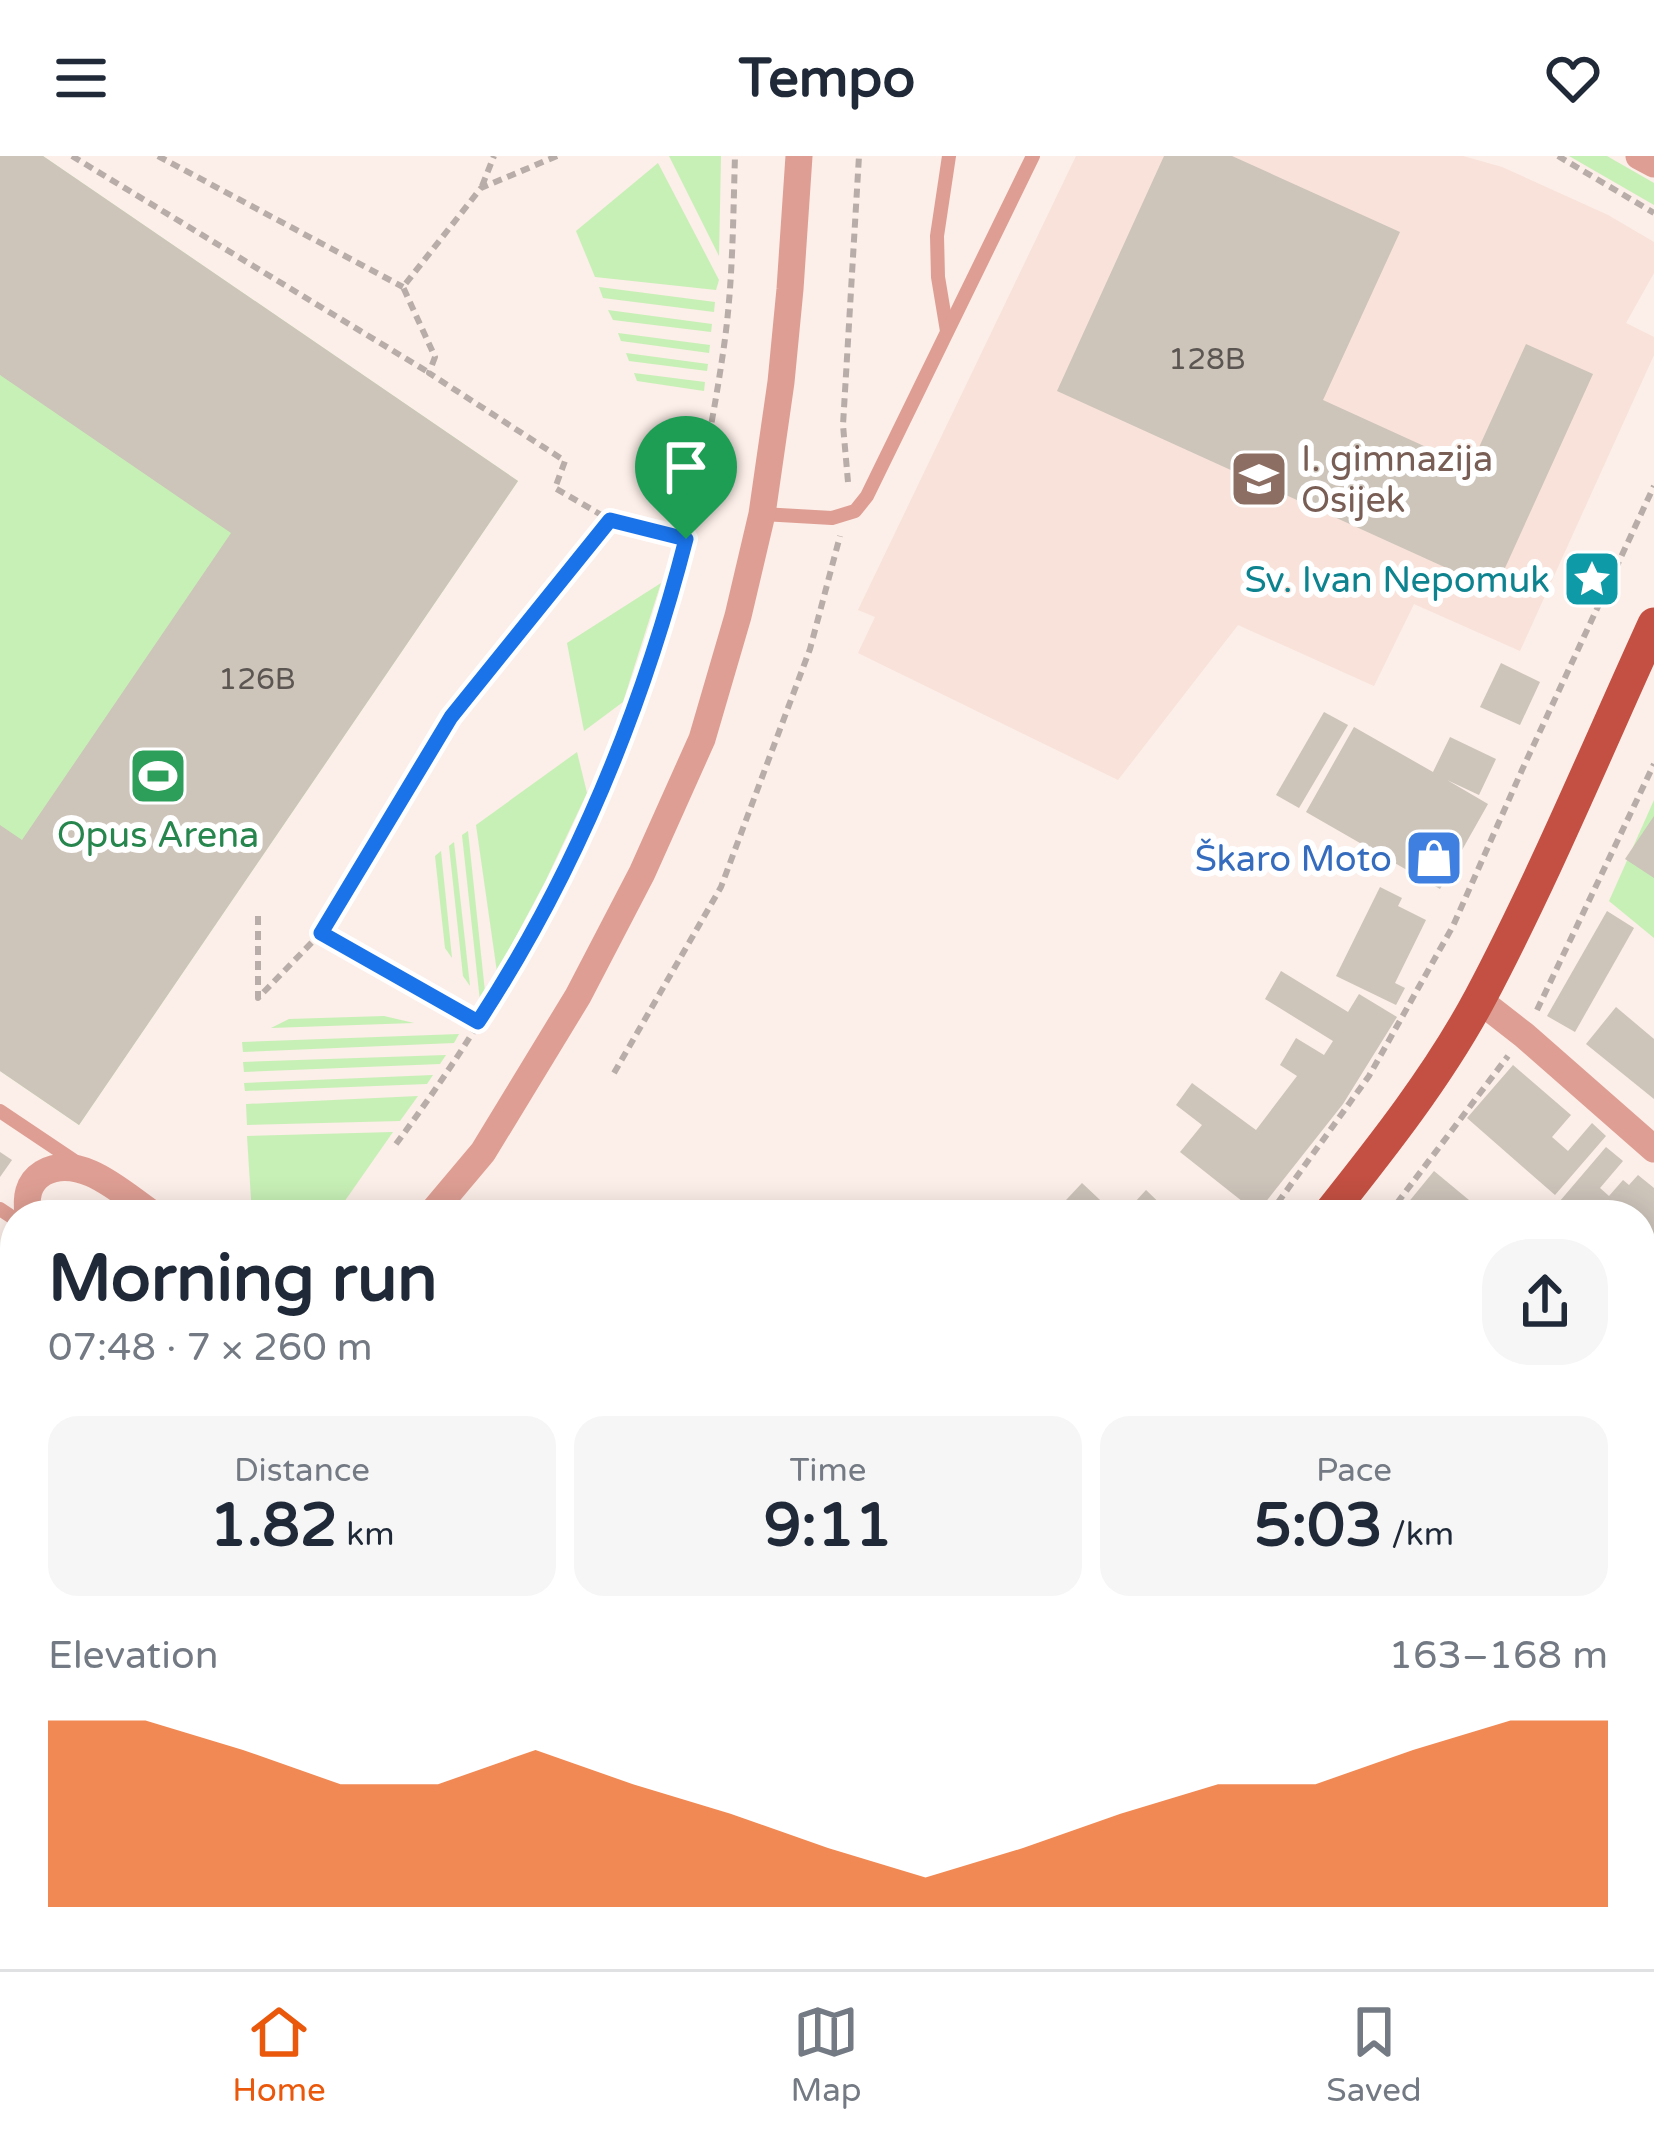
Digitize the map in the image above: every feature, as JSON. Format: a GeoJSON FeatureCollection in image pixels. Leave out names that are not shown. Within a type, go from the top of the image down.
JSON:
{"type":"FeatureCollection","features":[{"type":"Feature","properties":{"kind":"main road"},"geometry":{"type":"LineString","coordinates":[[1339,1200],[1479,1000],[1654,624]]}},
{"type":"Feature","properties":{"kind":"street"},"geometry":{"type":"LineString","coordinates":[[787,156],[795,199]]}},
{"type":"Feature","properties":{"kind":"street"},"geometry":{"type":"LineString","coordinates":[[443,1200],[511,1111],[578,996],[642,873],[702,739],[762,514],[786,336],[799,156]]}},
{"type":"Feature","properties":{"kind":"street"},"geometry":{"type":"LineString","coordinates":[[1639,156],[1654,164]]}},
{"type":"Feature","properties":{"kind":"street"},"geometry":{"type":"LineString","coordinates":[[1479,1000],[1654,1149]]}},
{"type":"Feature","properties":{"kind":"street"},"geometry":{"type":"LineString","coordinates":[[26,1200],[34,1180],[62,1167],[90,1172],[132,1200]]}},
{"type":"Feature","properties":{"kind":"lane"},"geometry":{"type":"LineString","coordinates":[[947,331],[937,236],[949,156]]}},
{"type":"Feature","properties":{"kind":"lane"},"geometry":{"type":"LineString","coordinates":[[762,514],[832,518],[855,511],[867,496],[1033,156]]}},
{"type":"Feature","properties":{"kind":"lane"},"geometry":{"type":"LineString","coordinates":[[0,1112],[90,1172]]}},
{"type":"Feature","properties":{"kind":"path"},"geometry":{"type":"LineString","coordinates":[[72,156],[565,460],[555,488],[610,520],[686,539]]}},
{"type":"Feature","properties":{"kind":"path"},"geometry":{"type":"LineString","coordinates":[[404,286],[481,188],[494,156]]}},
{"type":"Feature","properties":{"kind":"path"},"geometry":{"type":"LineString","coordinates":[[481,188],[557,156]]}},
{"type":"Feature","properties":{"kind":"path"},"geometry":{"type":"LineString","coordinates":[[396,1144],[434,1094],[542,917],[603,787],[665,620],[686,539],[724,343],[735,156]]}},
{"type":"Feature","properties":{"kind":"path"},"geometry":{"type":"LineString","coordinates":[[614,1073],[721,887],[810,649],[848,491],[843,424],[859,156]]}},
{"type":"Feature","properties":{"kind":"path"},"geometry":{"type":"LineString","coordinates":[[1558,156],[1654,213]]}},
{"type":"Feature","properties":{"kind":"path"},"geometry":{"type":"LineString","coordinates":[[160,157],[404,286],[434,357],[429,374]]}},
{"type":"Feature","properties":{"kind":"path"},"geometry":{"type":"LineString","coordinates":[[1280,1200],[1370,1076],[1453,926],[1654,486]]}},
{"type":"Feature","properties":{"kind":"path"},"geometry":{"type":"LineString","coordinates":[[257,916],[258,998],[321,933],[451,717],[610,520]]}},
{"type":"Feature","properties":{"kind":"path"},"geometry":{"type":"LineString","coordinates":[[1399,1200],[1524,1035],[1654,764]]}},
{"type":"Feature","properties":{"kind":"path"},"geometry":{"type":"LineString","coordinates":[[321,933],[478,1022]]}},
{"type":"Feature","properties":{"kind":"shaded area","name":"I. gimnazija Osijek"},"geometry":{"type":"Polygon","coordinates":[[[1076,156],[1463,156],[1502,167],[1608,215],[1654,242],[1654,273],[1626,323],[1654,337],[1654,355],[1520,651],[1414,604],[1374,686],[1238,625],[1118,780],[858,653],[875,617],[858,610],[1076,156]]]}},
{"type":"Feature","properties":{"kind":"green space","name":"Opus Arena"},"geometry":{"type":"Polygon","coordinates":[[[0,156],[43,156],[518,481],[79,1125],[0,1071],[0,156]]]}},
{"type":"Feature","properties":{"kind":"green space"},"geometry":{"type":"Polygon","coordinates":[[[669,156],[721,156],[719,256],[669,156]]]}},
{"type":"Feature","properties":{"kind":"green space"},"geometry":{"type":"Polygon","coordinates":[[[1569,156],[1607,156],[1654,183],[1654,205],[1569,156]]]}},
{"type":"Feature","properties":{"kind":"green space"},"geometry":{"type":"Polygon","coordinates":[[[658,163],[719,280],[716,290],[595,277],[576,231],[658,163]]]}},
{"type":"Feature","properties":{"kind":"green space"},"geometry":{"type":"Polygon","coordinates":[[[599,287],[715,302],[714,312],[603,298],[599,287]]]}},
{"type":"Feature","properties":{"kind":"green space"},"geometry":{"type":"Polygon","coordinates":[[[608,310],[712,324],[711,332],[613,320],[608,310]]]}},
{"type":"Feature","properties":{"kind":"green space"},"geometry":{"type":"Polygon","coordinates":[[[618,333],[710,345],[709,353],[621,341],[618,333]]]}},
{"type":"Feature","properties":{"kind":"green space"},"geometry":{"type":"Polygon","coordinates":[[[626,353],[708,364],[707,371],[629,361],[626,353]]]}},
{"type":"Feature","properties":{"kind":"green space"},"geometry":{"type":"Polygon","coordinates":[[[634,373],[705,382],[704,391],[637,381],[634,373]]]}},
{"type":"Feature","properties":{"kind":"green space"},"geometry":{"type":"Polygon","coordinates":[[[661,583],[623,702],[584,731],[567,643],[661,583]]]}},
{"type":"Feature","properties":{"kind":"green space"},"geometry":{"type":"Polygon","coordinates":[[[577,752],[587,793],[497,972],[476,825],[577,752]]]}},
{"type":"Feature","properties":{"kind":"green space"},"geometry":{"type":"Polygon","coordinates":[[[1654,800],[1654,938],[1609,901],[1654,800]]]}},
{"type":"Feature","properties":{"kind":"green space"},"geometry":{"type":"Polygon","coordinates":[[[468,831],[485,992],[480,1001],[462,835],[468,831]]]}},
{"type":"Feature","properties":{"kind":"green space"},"geometry":{"type":"Polygon","coordinates":[[[454,842],[470,986],[463,976],[449,846],[454,842]]]}},
{"type":"Feature","properties":{"kind":"green space"},"geometry":{"type":"Polygon","coordinates":[[[441,851],[452,958],[445,948],[435,856],[441,851]]]}},
{"type":"Feature","properties":{"kind":"green space"},"geometry":{"type":"Polygon","coordinates":[[[384,1016],[414,1023],[271,1028],[289,1019],[384,1016]]]}},
{"type":"Feature","properties":{"kind":"green space"},"geometry":{"type":"Polygon","coordinates":[[[459,1034],[454,1043],[243,1052],[242,1042],[459,1034]]]}},
{"type":"Feature","properties":{"kind":"green space"},"geometry":{"type":"Polygon","coordinates":[[[446,1055],[440,1064],[244,1072],[243,1062],[446,1055]]]}},
{"type":"Feature","properties":{"kind":"green space"},"geometry":{"type":"Polygon","coordinates":[[[433,1075],[427,1084],[245,1091],[244,1083],[433,1075]]]}},
{"type":"Feature","properties":{"kind":"green space"},"geometry":{"type":"Polygon","coordinates":[[[418,1096],[400,1121],[247,1125],[246,1104],[418,1096]]]}},
{"type":"Feature","properties":{"kind":"green space"},"geometry":{"type":"Polygon","coordinates":[[[393,1132],[345,1200],[251,1200],[247,1136],[393,1132]]]}},
{"type":"Feature","properties":{"kind":"building","name":"Opus Arena"},"geometry":{"type":"Polygon","coordinates":[[[0,156],[43,156],[518,481],[79,1125],[0,1071],[0,825],[22,840],[231,533],[0,375],[0,156]]]}},
{"type":"Feature","properties":{"kind":"building"},"geometry":{"type":"Polygon","coordinates":[[[1164,156],[1232,156],[1400,232],[1323,400],[1470,467],[1526,344],[1593,374],[1495,590],[1057,391],[1164,156]]]}},
{"type":"Feature","properties":{"kind":"building"},"geometry":{"type":"Polygon","coordinates":[[[1501,663],[1540,682],[1520,725],[1480,707],[1501,663]]]}},
{"type":"Feature","properties":{"kind":"building"},"geometry":{"type":"Polygon","coordinates":[[[1324,712],[1348,725],[1299,808],[1276,795],[1324,712]]]}},
{"type":"Feature","properties":{"kind":"building"},"geometry":{"type":"Polygon","coordinates":[[[1354,727],[1433,772],[1450,737],[1496,759],[1479,795],[1447,780],[1488,804],[1440,889],[1306,812],[1354,727]]]}},
{"type":"Feature","properties":{"kind":"building"},"geometry":{"type":"Polygon","coordinates":[[[1654,816],[1654,878],[1625,859],[1654,816]]]}},
{"type":"Feature","properties":{"kind":"building"},"geometry":{"type":"Polygon","coordinates":[[[1380,887],[1402,898],[1398,906],[1426,920],[1395,983],[1405,988],[1396,1005],[1336,976],[1380,887]]]}},
{"type":"Feature","properties":{"kind":"building"},"geometry":{"type":"Polygon","coordinates":[[[1607,911],[1634,928],[1575,1032],[1547,1016],[1607,911]]]}},
{"type":"Feature","properties":{"kind":"building"},"geometry":{"type":"Polygon","coordinates":[[[1281,971],[1348,1012],[1359,994],[1397,1017],[1343,1104],[1267,1200],[1241,1200],[1180,1152],[1202,1125],[1176,1105],[1192,1083],[1256,1130],[1297,1076],[1280,1065],[1296,1038],[1324,1055],[1333,1041],[1265,999],[1281,971]]]}},
{"type":"Feature","properties":{"kind":"building"},"geometry":{"type":"Polygon","coordinates":[[[1616,1007],[1654,1039],[1654,1099],[1586,1044],[1616,1007]]]}},
{"type":"Feature","properties":{"kind":"building"},"geometry":{"type":"Polygon","coordinates":[[[1513,1065],[1571,1115],[1552,1137],[1568,1151],[1592,1123],[1606,1136],[1555,1195],[1467,1118],[1513,1065]]]}},
{"type":"Feature","properties":{"kind":"building"},"geometry":{"type":"Polygon","coordinates":[[[1606,1147],[1623,1161],[1600,1188],[1609,1196],[1623,1180],[1629,1185],[1638,1175],[1654,1188],[1654,1200],[1561,1200],[1606,1147]]]}},
{"type":"Feature","properties":{"kind":"building"},"geometry":{"type":"Polygon","coordinates":[[[0,1152],[12,1160],[0,1177],[0,1152]]]}},
{"type":"Feature","properties":{"kind":"building"},"geometry":{"type":"Polygon","coordinates":[[[1434,1171],[1469,1200],[1410,1200],[1434,1171]]]}},
{"type":"Feature","properties":{"kind":"building"},"geometry":{"type":"Polygon","coordinates":[[[1082,1183],[1100,1200],[1066,1200],[1082,1183]]]}},
{"type":"Feature","properties":{"kind":"building"},"geometry":{"type":"Polygon","coordinates":[[[1146,1190],[1156,1200],[1137,1200],[1146,1190]]]}},
{"type":"Feature","properties":{"kind":"place","name":"I. gimnazija Osijek"},"geometry":{"type":"Point","coordinates":[1259,479]}},
{"type":"Feature","properties":{"kind":"place","name":"Sv. Ivan Nepomuk"},"geometry":{"type":"Point","coordinates":[1592,579]}},
{"type":"Feature","properties":{"kind":"place","name":"Opus Arena"},"geometry":{"type":"Point","coordinates":[158,776]}},
{"type":"Feature","properties":{"kind":"place","name":"Škaro Moto"},"geometry":{"type":"Point","coordinates":[1434,858]}},
{"type":"Feature","properties":{"kind":"route"},"geometry":{"type":"LineString","coordinates":[[610,520],[686,539],[665,620],[618,754],[542,917],[478,1022],[321,933],[451,717],[610,520]]}}]}
